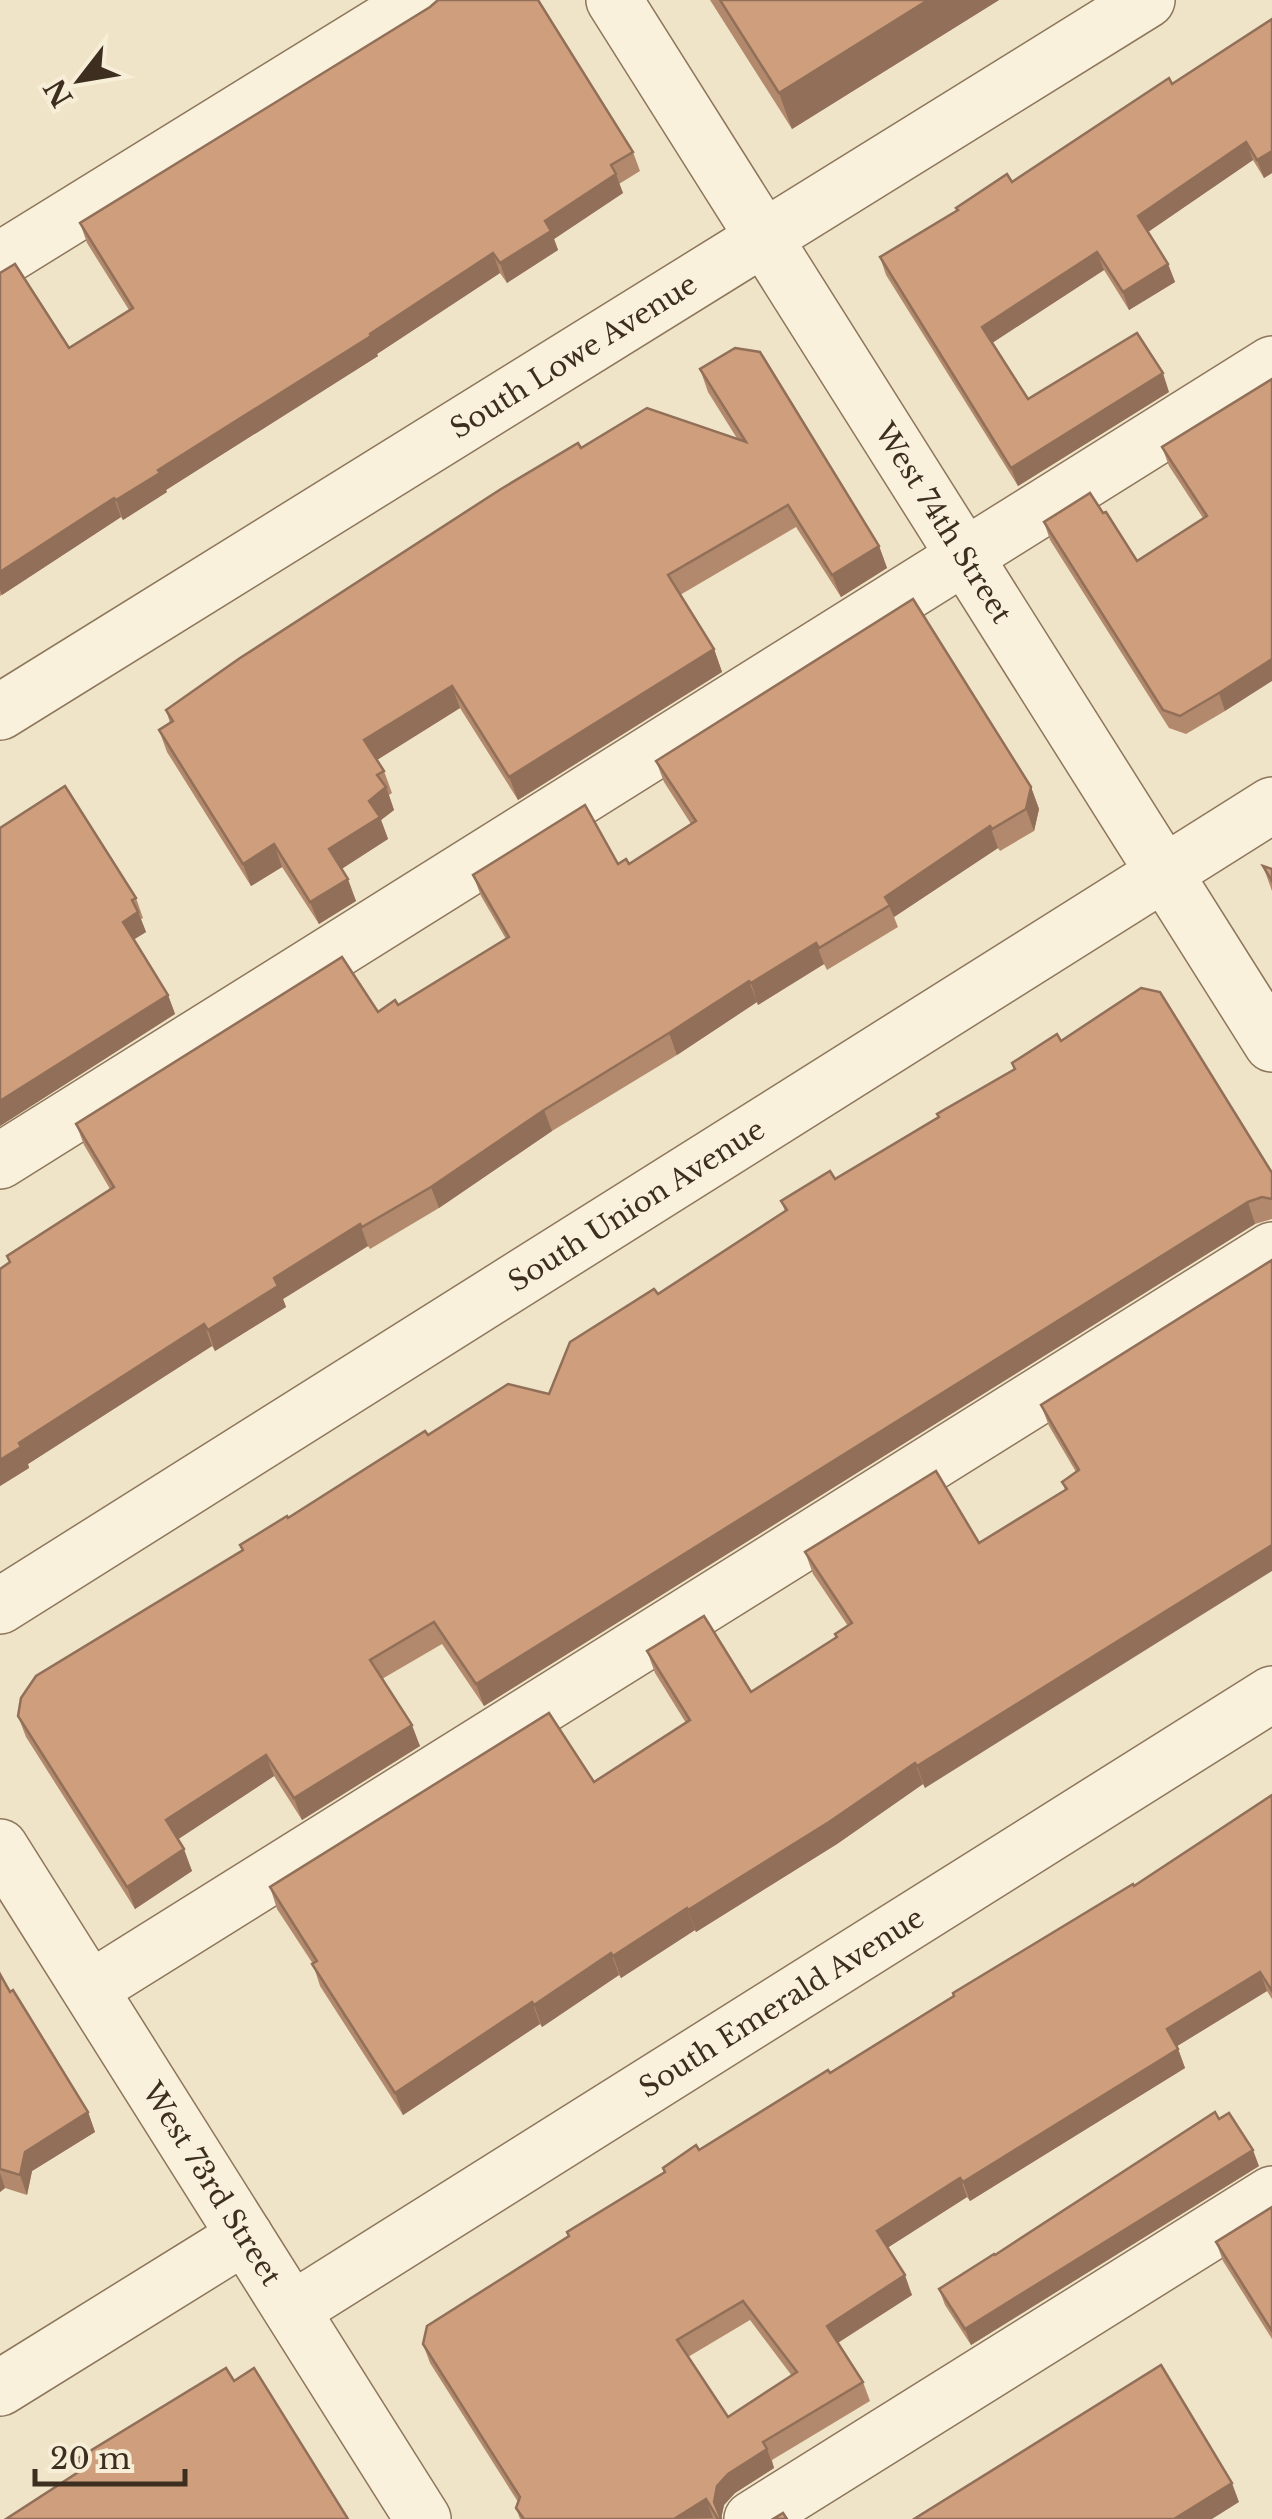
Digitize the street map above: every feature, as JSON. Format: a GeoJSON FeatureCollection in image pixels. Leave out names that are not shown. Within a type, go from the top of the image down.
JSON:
{"type":"FeatureCollection","features":[{"type":"Feature","properties":{"kind":"street"},"geometry":{"type":"LineString","coordinates":[[0,260],[421,0]]}},
{"type":"Feature","properties":{"kind":"street","name":"West 74th Street"},"geometry":{"type":"LineString","coordinates":[[614,0],[1272,1044]]}},
{"type":"Feature","properties":{"kind":"street","name":"South Lowe Avenue"},"geometry":{"type":"LineString","coordinates":[[0,712],[1147,0]]}},
{"type":"Feature","properties":{"kind":"street"},"geometry":{"type":"LineString","coordinates":[[0,1161],[1272,364]]}},
{"type":"Feature","properties":{"kind":"street","name":"South Union Avenue"},"geometry":{"type":"LineString","coordinates":[[0,1606],[1272,805]]}},
{"type":"Feature","properties":{"kind":"street"},"geometry":{"type":"LineString","coordinates":[[90,1988],[1272,1250]]}},
{"type":"Feature","properties":{"kind":"street","name":"South Emerald Avenue"},"geometry":{"type":"LineString","coordinates":[[292,2310],[1272,1694]]}},
{"type":"Feature","properties":{"kind":"street","name":"West 73rd Street"},"geometry":{"type":"LineString","coordinates":[[0,1846],[423,2519]]}},
{"type":"Feature","properties":{"kind":"street"},"geometry":{"type":"LineString","coordinates":[[752,2519],[1272,2194]]}},
{"type":"Feature","properties":{"kind":"street"},"geometry":{"type":"LineString","coordinates":[[0,2388],[245,2236]]}},
{"type":"Feature","properties":{"kind":"building"},"geometry":{"type":"Polygon","coordinates":[[[438,0],[538,0],[633,152],[611,165],[616,174],[545,221],[551,231],[500,263],[493,253],[371,336],[158,470],[160,473],[0,572],[0,273],[15,264],[69,348],[133,308],[80,223],[438,0]]]}},
{"type":"Feature","properties":{"kind":"building"},"geometry":{"type":"Polygon","coordinates":[[[720,0],[928,0],[779,93],[720,0]]]}},
{"type":"Feature","properties":{"kind":"building"},"geometry":{"type":"Polygon","coordinates":[[[1272,19],[1272,151],[1257,160],[1246,142],[1138,216],[1168,264],[1123,292],[1097,252],[982,327],[1028,399],[1137,333],[1163,373],[1011,468],[880,257],[958,210],[1007,174],[1012,182],[1169,78],[1172,84],[1272,19]]]}},
{"type":"Feature","properties":{"kind":"building"},"geometry":{"type":"Polygon","coordinates":[[[735,348],[760,352],[879,546],[832,575],[788,505],[668,575],[714,649],[509,777],[452,686],[364,740],[384,771],[377,775],[386,787],[369,801],[380,817],[329,849],[348,879],[310,902],[274,844],[243,864],[159,730],[173,721],[166,710],[501,489],[647,408],[746,442],[700,369],[735,348]]]}},
{"type":"Feature","properties":{"kind":"building"},"geometry":{"type":"Polygon","coordinates":[[[1272,379],[1272,659],[1180,716],[1163,710],[1044,522],[1090,493],[1137,561],[1207,516],[1162,447],[1272,379]]]}},
{"type":"Feature","properties":{"kind":"building"},"geometry":{"type":"Polygon","coordinates":[[[913,599],[1031,787],[1026,809],[992,829],[990,826],[885,897],[890,905],[819,948],[816,943],[749,981],[544,1110],[431,1187],[362,1227],[360,1224],[274,1278],[278,1286],[208,1330],[204,1324],[19,1443],[21,1447],[0,1460],[0,1269],[10,1262],[7,1256],[114,1187],[76,1124],[342,957],[378,1012],[395,1000],[398,1005],[509,937],[473,875],[585,805],[618,864],[626,859],[629,864],[696,821],[656,761],[913,599]]]}},
{"type":"Feature","properties":{"kind":"building"},"geometry":{"type":"Polygon","coordinates":[[[65,786],[136,898],[132,900],[138,912],[123,922],[168,995],[0,1101],[0,828],[65,786]]]}},
{"type":"Feature","properties":{"kind":"building"},"geometry":{"type":"Polygon","coordinates":[[[1141,988],[1160,992],[1272,1173],[1272,1199],[1262,1197],[1248,1202],[476,1684],[434,1622],[370,1660],[412,1725],[294,1798],[266,1755],[166,1820],[184,1849],[127,1887],[18,1716],[21,1698],[36,1676],[243,1550],[240,1545],[508,1384],[549,1394],[570,1342],[654,1289],[658,1294],[787,1210],[781,1201],[830,1171],[835,1179],[1015,1069],[1012,1063],[1057,1034],[1061,1041],[1141,988]]]}},
{"type":"Feature","properties":{"kind":"building"},"geometry":{"type":"Polygon","coordinates":[[[1272,1260],[1272,1545],[917,1766],[915,1763],[688,1910],[613,1956],[611,1953],[534,2005],[532,2002],[395,2093],[312,1964],[317,1961],[270,1887],[549,1713],[594,1782],[690,1720],[647,1651],[704,1616],[751,1692],[837,1637],[835,1634],[852,1623],[805,1552],[936,1471],[979,1543],[1067,1489],[1062,1482],[1079,1470],[1041,1405],[1272,1260]]]}},
{"type":"Feature","properties":{"kind":"building"},"geometry":{"type":"Polygon","coordinates":[[[1272,1795],[1272,1991],[1260,1972],[1167,2029],[1178,2049],[877,2231],[905,2275],[827,2326],[863,2382],[763,2442],[767,2449],[728,2474],[717,2486],[714,2502],[721,2519],[706,2499],[674,2519],[524,2519],[516,2508],[520,2497],[423,2344],[427,2326],[665,2172],[663,2168],[696,2145],[699,2150],[828,2070],[830,2073],[954,1996],[953,1993],[1134,1886],[1272,1795]],[[743,2301],[677,2340],[728,2417],[797,2372],[743,2301]]]}},
{"type":"Feature","properties":{"kind":"building"},"geometry":{"type":"Polygon","coordinates":[[[0,1974],[88,2112],[25,2152],[20,2175],[0,2169],[0,1974]]]}},
{"type":"Feature","properties":{"kind":"building"},"geometry":{"type":"Polygon","coordinates":[[[1215,2112],[1219,2119],[1229,2113],[1253,2150],[965,2329],[939,2289],[1215,2112]]]}},
{"type":"Feature","properties":{"kind":"building"},"geometry":{"type":"Polygon","coordinates":[[[1272,2207],[1272,2331],[1216,2242],[1272,2207]]]}},
{"type":"Feature","properties":{"kind":"building"},"geometry":{"type":"Polygon","coordinates":[[[1161,2365],[1232,2483],[1174,2519],[914,2519],[1161,2365]]]}},
{"type":"Feature","properties":{"kind":"building"},"geometry":{"type":"Polygon","coordinates":[[[226,2368],[234,2381],[254,2368],[348,2519],[6,2519],[83,2469],[77,2459],[226,2368]]]}}]}
